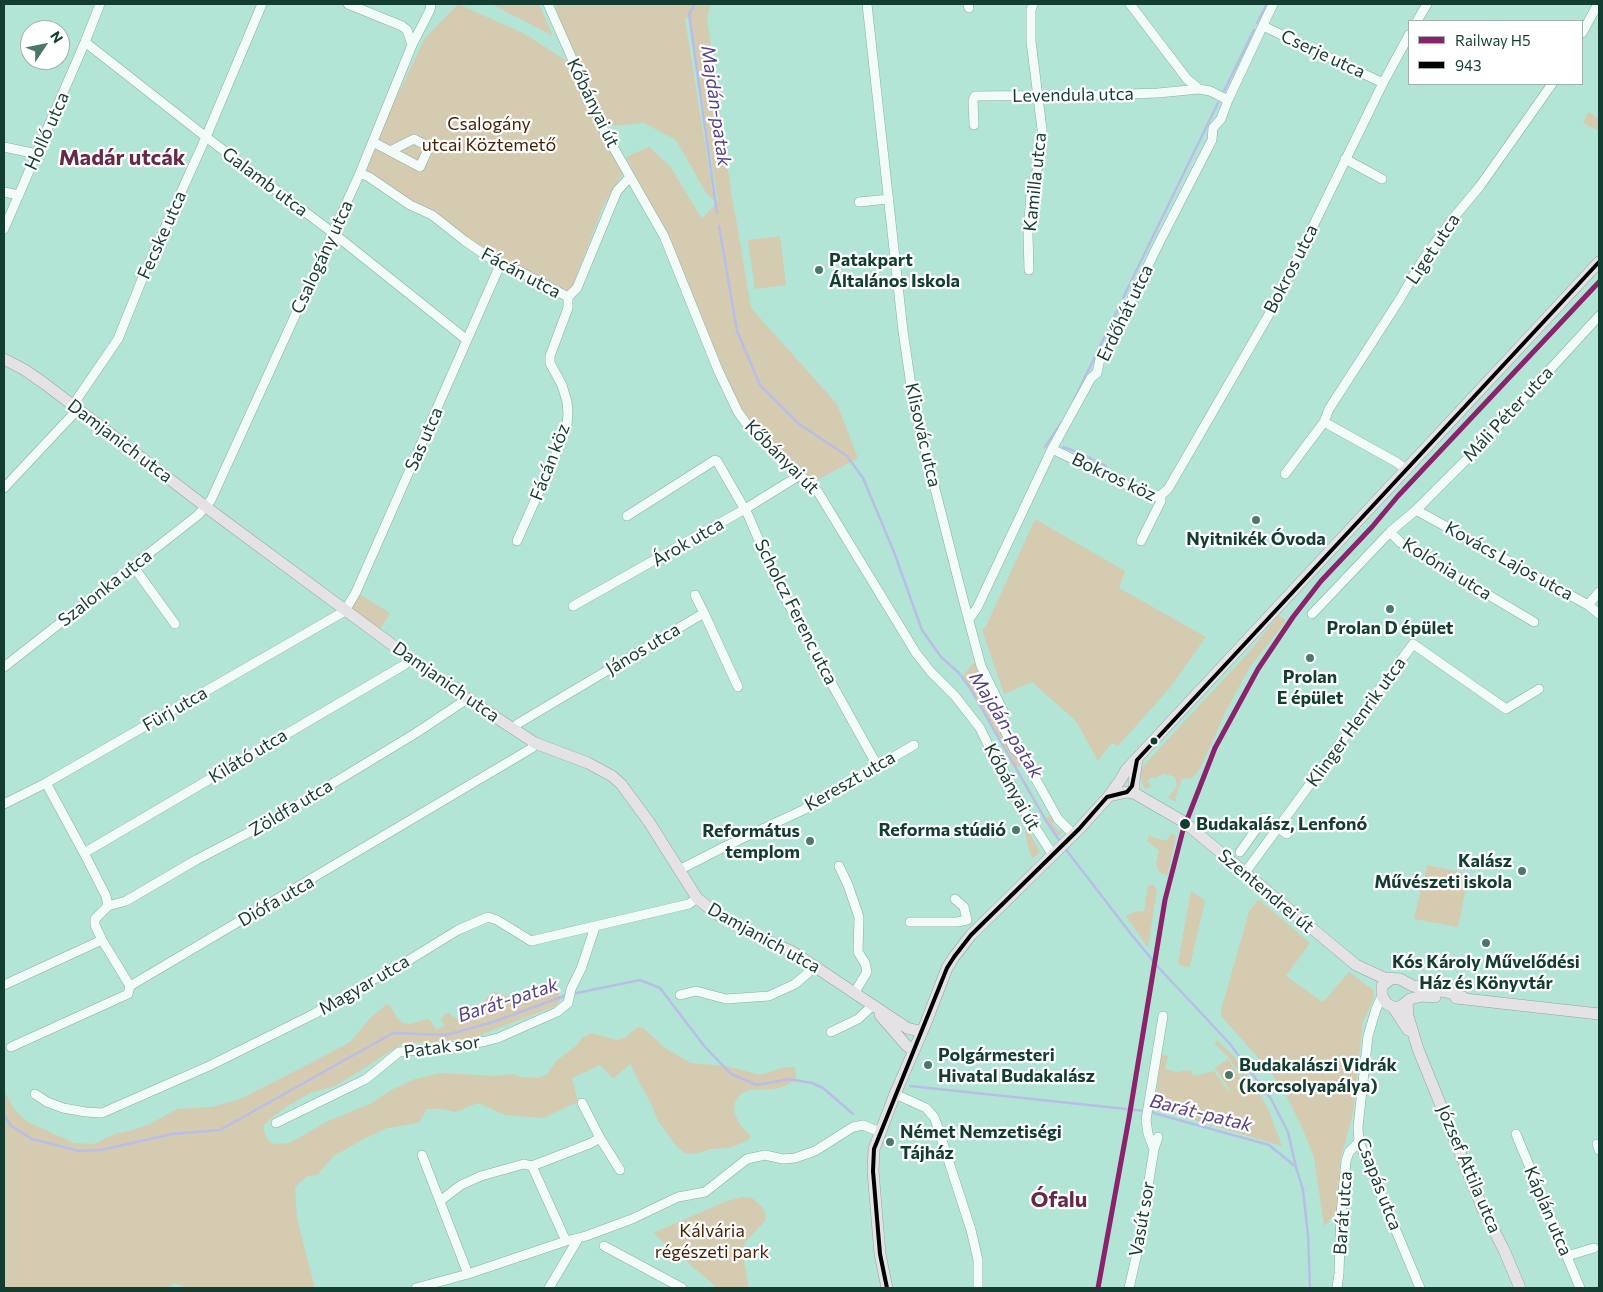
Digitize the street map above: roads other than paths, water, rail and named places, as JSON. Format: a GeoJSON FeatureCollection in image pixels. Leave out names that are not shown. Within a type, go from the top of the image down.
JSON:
{"type":"FeatureCollection","features":[{"type":"Feature","properties":{"kind":"main road"},"geometry":{"type":"LineString","coordinates":[[887,1288],[880,1254],[873,1171],[874,1149],[913,1050],[948,968],[958,951],[1071,837],[1109,796],[1126,770],[1599,262]]}},
{"type":"Feature","properties":{"kind":"main road","name":"Damjanich utca"},"geometry":{"type":"LineString","coordinates":[[4,359],[25,370],[345,611],[468,699],[535,743],[602,770],[620,784],[649,822],[696,898],[732,924],[793,952],[816,966],[855,992],[872,1006]]}},
{"type":"Feature","properties":{"kind":"main road"},"geometry":{"type":"LineString","coordinates":[[1132,789],[1137,760]]}},
{"type":"Feature","properties":{"kind":"main road"},"geometry":{"type":"LineString","coordinates":[[1121,779],[1132,789]]}},
{"type":"Feature","properties":{"kind":"main road"},"geometry":{"type":"LineString","coordinates":[[1109,796],[1132,789]]}},
{"type":"Feature","properties":{"kind":"main road","name":"Szentendrei út"},"geometry":{"type":"LineString","coordinates":[[1132,789],[1186,824],[1356,965],[1384,978],[1392,978]]}},
{"type":"Feature","properties":{"kind":"main road"},"geometry":{"type":"LineString","coordinates":[[1356,965],[1382,994],[1384,1001],[1391,1007],[1418,1049]]}},
{"type":"Feature","properties":{"kind":"main road"},"geometry":{"type":"LineString","coordinates":[[1382,994],[1384,984],[1392,978],[1400,979],[1413,986],[1447,992],[1463,998]]}},
{"type":"Feature","properties":{"kind":"main road"},"geometry":{"type":"LineString","coordinates":[[1406,983],[1409,988],[1408,1016],[1418,1049]]}},
{"type":"Feature","properties":{"kind":"main road"},"geometry":{"type":"LineString","coordinates":[[1391,1007],[1400,1007],[1422,996],[1463,998],[1599,1014]]}},
{"type":"Feature","properties":{"kind":"main road"},"geometry":{"type":"LineString","coordinates":[[872,1006],[906,1028],[922,1032]]}},
{"type":"Feature","properties":{"kind":"main road"},"geometry":{"type":"LineString","coordinates":[[872,1006],[906,1045],[913,1050]]}},
{"type":"Feature","properties":{"kind":"main road","name":"József Attila utca"},"geometry":{"type":"LineString","coordinates":[[1418,1049],[1482,1207],[1504,1250],[1520,1288]]}},
{"type":"Feature","properties":{"kind":"street","name":"Holló utca"},"geometry":{"type":"LineString","coordinates":[[4,229],[100,4]]}},
{"type":"Feature","properties":{"kind":"street","name":"Fecske utca"},"geometry":{"type":"LineString","coordinates":[[4,488],[75,407],[118,339],[145,272],[206,137],[262,4]]}},
{"type":"Feature","properties":{"kind":"street"},"geometry":{"type":"LineString","coordinates":[[348,4],[402,26],[407,30],[412,45]]}},
{"type":"Feature","properties":{"kind":"street","name":"Csalogány utca"},"geometry":{"type":"LineString","coordinates":[[206,507],[360,173],[412,45],[430,10],[431,4]]}},
{"type":"Feature","properties":{"kind":"street","name":"Kőbányai út"},"geometry":{"type":"LineString","coordinates":[[548,4],[604,131],[664,236],[718,370],[738,412],[746,423],[818,492],[826,503],[916,652],[980,728],[1025,812],[1055,853]]}},
{"type":"Feature","properties":{"kind":"street","name":"Klisovác utca"},"geometry":{"type":"LineString","coordinates":[[867,4],[903,330],[914,406],[962,596],[982,666],[1002,708],[1002,725],[1014,749],[1024,758],[1058,819],[1071,837]]}},
{"type":"Feature","properties":{"kind":"street","name":"Kamilla utca"},"geometry":{"type":"LineString","coordinates":[[1029,270],[1028,234],[1031,194],[1042,150],[1039,95],[1032,41],[1031,10],[1033,4]]}},
{"type":"Feature","properties":{"kind":"street"},"geometry":{"type":"LineString","coordinates":[[1130,4],[1183,74],[1199,89],[1210,91],[1228,100]]}},
{"type":"Feature","properties":{"kind":"street","name":"Erdőhát utca"},"geometry":{"type":"LineString","coordinates":[[970,620],[1052,449],[1091,378],[1097,373],[1100,359],[1108,352],[1110,344],[1159,243],[1212,140],[1213,128],[1221,119],[1273,4]]}},
{"type":"Feature","properties":{"kind":"street"},"geometry":{"type":"LineString","coordinates":[[1418,20],[1427,4]]}},
{"type":"Feature","properties":{"kind":"street"},"geometry":{"type":"LineString","coordinates":[[1583,31],[1598,4]]}},
{"type":"Feature","properties":{"kind":"street","name":"Cserje utca"},"geometry":{"type":"LineString","coordinates":[[1263,26],[1383,83]]}},
{"type":"Feature","properties":{"kind":"street","name":"Bokros utca"},"geometry":{"type":"LineString","coordinates":[[1161,495],[1168,489],[1275,304],[1383,83],[1408,37]]}},
{"type":"Feature","properties":{"kind":"street","name":"Galamb utca"},"geometry":{"type":"LineString","coordinates":[[85,42],[333,233],[467,340]]}},
{"type":"Feature","properties":{"kind":"street"},"geometry":{"type":"LineString","coordinates":[[1177,90],[1182,84],[1183,74]]}},
{"type":"Feature","properties":{"kind":"street","name":"Liget utca"},"geometry":{"type":"LineString","coordinates":[[1285,474],[1324,422],[1329,409],[1400,299],[1422,261],[1480,186],[1551,85]]}},
{"type":"Feature","properties":{"kind":"street","name":"Levendula utca"},"geometry":{"type":"LineString","coordinates":[[974,125],[974,96],[1101,95],[1199,89]]}},
{"type":"Feature","properties":{"kind":"street"},"geometry":{"type":"LineString","coordinates":[[373,142],[390,151]]}},
{"type":"Feature","properties":{"kind":"street"},"geometry":{"type":"LineString","coordinates":[[4,147],[37,154]]}},
{"type":"Feature","properties":{"kind":"street"},"geometry":{"type":"LineString","coordinates":[[1345,160],[1382,178]]}},
{"type":"Feature","properties":{"kind":"street","name":"Fácán utca"},"geometry":{"type":"LineString","coordinates":[[360,173],[410,205],[432,215],[500,265],[517,270],[568,297],[577,288],[616,191],[630,177]]}},
{"type":"Feature","properties":{"kind":"street"},"geometry":{"type":"LineString","coordinates":[[4,192],[19,195]]}},
{"type":"Feature","properties":{"kind":"street"},"geometry":{"type":"LineString","coordinates":[[859,202],[889,199]]}},
{"type":"Feature","properties":{"kind":"street","name":"Sas utca"},"geometry":{"type":"LineString","coordinates":[[345,611],[356,592],[500,265]]}},
{"type":"Feature","properties":{"kind":"street","name":"Fácán köz"},"geometry":{"type":"LineString","coordinates":[[517,541],[567,426],[567,402],[562,385],[550,363],[550,356],[568,308],[568,297]]}},
{"type":"Feature","properties":{"kind":"street","name":"Máli Péter utca"},"geometry":{"type":"LineString","coordinates":[[1416,510],[1477,449],[1599,316]]}},
{"type":"Feature","properties":{"kind":"street"},"geometry":{"type":"LineString","coordinates":[[1324,422],[1407,470]]}},
{"type":"Feature","properties":{"kind":"street","name":"Bokros köz"},"geometry":{"type":"LineString","coordinates":[[1052,449],[1152,498],[1161,495],[1161,501],[1141,542]]}},
{"type":"Feature","properties":{"kind":"street","name":"Scholcz Ferenc utca"},"geometry":{"type":"LineString","coordinates":[[627,516],[715,460],[717,461],[745,509],[776,580],[809,643],[877,765]]}},
{"type":"Feature","properties":{"kind":"street","name":"Árok utca"},"geometry":{"type":"LineString","coordinates":[[573,606],[745,509],[800,475]]}},
{"type":"Feature","properties":{"kind":"street","name":"Szalonka utca"},"geometry":{"type":"LineString","coordinates":[[4,668],[198,516],[206,507]]}},
{"type":"Feature","properties":{"kind":"street","name":"Kolónia utca"},"geometry":{"type":"LineString","coordinates":[[1416,510],[1390,532],[1401,543],[1534,622]]}},
{"type":"Feature","properties":{"kind":"street","name":"Kovács Lajos utca"},"geometry":{"type":"LineString","coordinates":[[1416,510],[1588,605],[1599,592]]}},
{"type":"Feature","properties":{"kind":"street"},"geometry":{"type":"LineString","coordinates":[[1312,614],[1390,532]]}},
{"type":"Feature","properties":{"kind":"street"},"geometry":{"type":"LineString","coordinates":[[133,566],[175,624]]}},
{"type":"Feature","properties":{"kind":"street"},"geometry":{"type":"LineString","coordinates":[[696,595],[738,687]]}},
{"type":"Feature","properties":{"kind":"street"},"geometry":{"type":"LineString","coordinates":[[1588,605],[1599,614]]}},
{"type":"Feature","properties":{"kind":"street","name":"Fürj utca"},"geometry":{"type":"LineString","coordinates":[[4,804],[46,783],[345,611]]}},
{"type":"Feature","properties":{"kind":"street","name":"János utca"},"geometry":{"type":"LineString","coordinates":[[512,729],[518,723],[704,613]]}},
{"type":"Feature","properties":{"kind":"street","name":"Klinger Henrik utca"},"geometry":{"type":"LineString","coordinates":[[1244,874],[1413,644],[1506,709],[1539,689]]}},
{"type":"Feature","properties":{"kind":"street","name":"Kilátó utca"},"geometry":{"type":"LineString","coordinates":[[84,853],[404,665],[410,659]]}},
{"type":"Feature","properties":{"kind":"street","name":"Zöldfa utca"},"geometry":{"type":"LineString","coordinates":[[108,906],[126,901],[196,860],[269,822],[416,733],[468,699]]}},
{"type":"Feature","properties":{"kind":"street","name":"Diófa utca"},"geometry":{"type":"LineString","coordinates":[[11,1047],[128,994],[130,986],[516,758],[532,748],[535,743]]}},
{"type":"Feature","properties":{"kind":"street","name":"Kereszt utca"},"geometry":{"type":"LineString","coordinates":[[679,870],[803,810],[914,745]]}},
{"type":"Feature","properties":{"kind":"street"},"geometry":{"type":"LineString","coordinates":[[46,783],[106,896],[108,906],[95,919],[95,925],[130,986]]}},
{"type":"Feature","properties":{"kind":"street"},"geometry":{"type":"LineString","coordinates":[[1240,852],[1264,818],[1287,834]]}},
{"type":"Feature","properties":{"kind":"street"},"geometry":{"type":"LineString","coordinates":[[839,866],[859,917],[858,952],[865,962],[867,972],[855,992]]}},
{"type":"Feature","properties":{"kind":"street","name":"Magyar utca"},"geometry":{"type":"LineString","coordinates":[[35,1094],[47,1102],[63,1108],[102,1113],[209,1066],[314,1014],[401,965],[458,930],[488,917],[497,920],[531,940],[596,927],[689,904],[696,898]]}},
{"type":"Feature","properties":{"kind":"street"},"geometry":{"type":"LineString","coordinates":[[955,899],[964,907],[967,920],[977,930]]}},
{"type":"Feature","properties":{"kind":"street"},"geometry":{"type":"LineString","coordinates":[[910,922],[957,922],[967,920]]}},
{"type":"Feature","properties":{"kind":"street","name":"Patak sor"},"geometry":{"type":"LineString","coordinates":[[276,1123],[366,1079],[398,1052],[466,1045],[498,1038],[557,1012],[568,1003],[570,989],[596,927]]}},
{"type":"Feature","properties":{"kind":"street"},"geometry":{"type":"LineString","coordinates":[[4,985],[102,940]]}},
{"type":"Feature","properties":{"kind":"street"},"geometry":{"type":"LineString","coordinates":[[680,995],[696,991],[726,998],[769,996],[795,984],[816,966]]}},
{"type":"Feature","properties":{"kind":"street","name":"Csapás utca"},"geometry":{"type":"LineString","coordinates":[[1382,994],[1368,1036],[1358,1128],[1360,1142],[1420,1288]]}},
{"type":"Feature","properties":{"kind":"street"},"geometry":{"type":"LineString","coordinates":[[831,1032],[858,1019],[872,1006]]}},
{"type":"Feature","properties":{"kind":"street"},"geometry":{"type":"LineString","coordinates":[[1374,1018],[1379,1011],[1391,1007]]}},
{"type":"Feature","properties":{"kind":"street","name":"Vasút sor"},"geometry":{"type":"LineString","coordinates":[[1154,1149],[1148,1134],[1147,1112],[1163,1016]]}},
{"type":"Feature","properties":{"kind":"street"},"geometry":{"type":"LineString","coordinates":[[895,1094],[926,1108],[934,1117],[971,1230],[978,1260],[978,1288]]}},
{"type":"Feature","properties":{"kind":"street"},"geometry":{"type":"LineString","coordinates":[[582,1103],[600,1138],[620,1170]]}},
{"type":"Feature","properties":{"kind":"street"},"geometry":{"type":"LineString","coordinates":[[416,1288],[468,1274],[566,1241],[578,1239],[632,1219],[678,1197],[705,1192],[747,1159],[765,1155],[783,1159],[795,1158],[816,1151],[853,1127],[863,1125],[880,1132]]}},
{"type":"Feature","properties":{"kind":"street","name":"Káplán utca"},"geometry":{"type":"LineString","coordinates":[[1516,1134],[1580,1288]]}},
{"type":"Feature","properties":{"kind":"street","name":"Vasút sor"},"geometry":{"type":"LineString","coordinates":[[1128,1288],[1138,1249],[1154,1149],[1158,1137]]}},
{"type":"Feature","properties":{"kind":"street"},"geometry":{"type":"LineString","coordinates":[[440,1200],[481,1176],[524,1164],[532,1166],[600,1138]]}},
{"type":"Feature","properties":{"kind":"street","name":"Barát utca"},"geometry":{"type":"LineString","coordinates":[[1337,1288],[1346,1161],[1349,1152],[1360,1142]]}},
{"type":"Feature","properties":{"kind":"street"},"geometry":{"type":"LineString","coordinates":[[422,1156],[468,1274]]}},
{"type":"Feature","properties":{"kind":"street"},"geometry":{"type":"LineString","coordinates":[[532,1166],[566,1241]]}},
{"type":"Feature","properties":{"kind":"street"},"geometry":{"type":"LineString","coordinates":[[549,1288],[578,1239]]}},
{"type":"Feature","properties":{"kind":"street"},"geometry":{"type":"LineString","coordinates":[[604,1246],[682,1288]]}},
{"type":"Feature","properties":{"kind":"street"},"geometry":{"type":"LineString","coordinates":[[1567,1256],[1594,1248]]}},
{"type":"Feature","properties":{"kind":"waterway","name":"Majdán-patak"},"geometry":{"type":"LineString","coordinates":[[695,4],[689,14],[717,213]]}},
{"type":"Feature","properties":{"kind":"waterway"},"geometry":{"type":"LineString","coordinates":[[1257,23],[1267,4]]}},
{"type":"Feature","properties":{"kind":"waterway"},"geometry":{"type":"LineString","coordinates":[[1224,91],[1254,30]]}},
{"type":"Feature","properties":{"kind":"waterway"},"geometry":{"type":"LineString","coordinates":[[1123,298],[1218,103]]}},
{"type":"Feature","properties":{"kind":"waterway","name":"Majdán-patak"},"geometry":{"type":"LineString","coordinates":[[719,226],[737,331],[760,385],[799,424],[847,456],[863,478],[894,552],[922,630],[941,657],[959,673],[970,688],[1045,819],[1061,843]]}},
{"type":"Feature","properties":{"kind":"waterway"},"geometry":{"type":"LineString","coordinates":[[1074,400],[1119,307]]}},
{"type":"Feature","properties":{"kind":"waterway"},"geometry":{"type":"LineString","coordinates":[[1045,447],[1062,422]]}},
{"type":"Feature","properties":{"kind":"waterway"},"geometry":{"type":"LineString","coordinates":[[1063,447],[1106,466]]}},
{"type":"Feature","properties":{"kind":"waterway","name":"Majdán-patak"},"geometry":{"type":"LineString","coordinates":[[1064,847],[1131,934],[1159,968],[1230,1044],[1271,1099],[1288,1132],[1296,1167]]}},
{"type":"Feature","properties":{"kind":"waterway","name":"Barát-patak"},"geometry":{"type":"LineString","coordinates":[[572,994],[640,980],[660,988],[705,1047],[731,1074],[757,1085],[789,1079],[812,1083],[823,1088],[853,1114]]}},
{"type":"Feature","properties":{"kind":"waterway","name":"Barát-patak"},"geometry":{"type":"LineString","coordinates":[[4,1115],[11,1126],[32,1139],[79,1151],[101,1150],[172,1134],[220,1130],[393,1033],[446,1035],[490,1023],[567,995]]}},
{"type":"Feature","properties":{"kind":"waterway","name":"Barát-patak"},"geometry":{"type":"LineString","coordinates":[[910,1086],[1145,1111]]}},
{"type":"Feature","properties":{"kind":"waterway","name":"Barát-patak"},"geometry":{"type":"LineString","coordinates":[[1150,1112],[1269,1145],[1296,1167],[1303,1190],[1308,1235],[1310,1288]]}},
{"type":"Feature","properties":{"kind":"rail line","name":"H5"},"geometry":{"type":"LineString","coordinates":[[1098,1288],[1129,1118],[1165,900],[1183,830],[1215,748],[1258,669],[1293,617],[1321,581],[1599,282]]}},
{"type":"Feature","properties":{"kind":"place","name":"Patakpart Általános Iskola"},"geometry":{"type":"Point","coordinates":[819,270]}},
{"type":"Feature","properties":{"kind":"place","name":"Nyitnikék Óvoda"},"geometry":{"type":"Point","coordinates":[1256,520]}},
{"type":"Feature","properties":{"kind":"place","name":"Prolan D épület"},"geometry":{"type":"Point","coordinates":[1390,609]}},
{"type":"Feature","properties":{"kind":"place","name":"Prolan E épület"},"geometry":{"type":"Point","coordinates":[1310,658]}},
{"type":"Feature","properties":{"kind":"place","name":"Budakalász, Lenfonó"},"geometry":{"type":"Point","coordinates":[1185,824]}},
{"type":"Feature","properties":{"kind":"place","name":"Reforma stúdió"},"geometry":{"type":"Point","coordinates":[1016,830]}},
{"type":"Feature","properties":{"kind":"place","name":"Református templom"},"geometry":{"type":"Point","coordinates":[810,841]}},
{"type":"Feature","properties":{"kind":"place","name":"Kalász Művészeti iskola"},"geometry":{"type":"Point","coordinates":[1522,871]}},
{"type":"Feature","properties":{"kind":"place","name":"Kós Károly Művelődési Ház és Könyvtár"},"geometry":{"type":"Point","coordinates":[1486,943]}},
{"type":"Feature","properties":{"kind":"place","name":"Polgármesteri Hivatal Budakalász"},"geometry":{"type":"Point","coordinates":[928,1065]}},
{"type":"Feature","properties":{"kind":"place","name":"Budakalászi Vidrák (korcsolyapálya)"},"geometry":{"type":"Point","coordinates":[1229,1075]}},
{"type":"Feature","properties":{"kind":"place","name":"Német Nemzetiségi Tájház"},"geometry":{"type":"Point","coordinates":[890,1142]}},
{"type":"Feature","properties":{"kind":"district","name":"Madár utcák"},"geometry":{"type":"Point","coordinates":[122,158]}},
{"type":"Feature","properties":{"kind":"district","name":"Ófalu"},"geometry":{"type":"Point","coordinates":[1059,1200]}},
{"type":"Feature","properties":{"kind":"park label","name":"Csalogány utcai Köztemető"},"geometry":{"type":"Point","coordinates":[489,134]}},
{"type":"Feature","properties":{"kind":"park label","name":"Kálvária régészeti park"},"geometry":{"type":"Point","coordinates":[712,1241]}}]}
